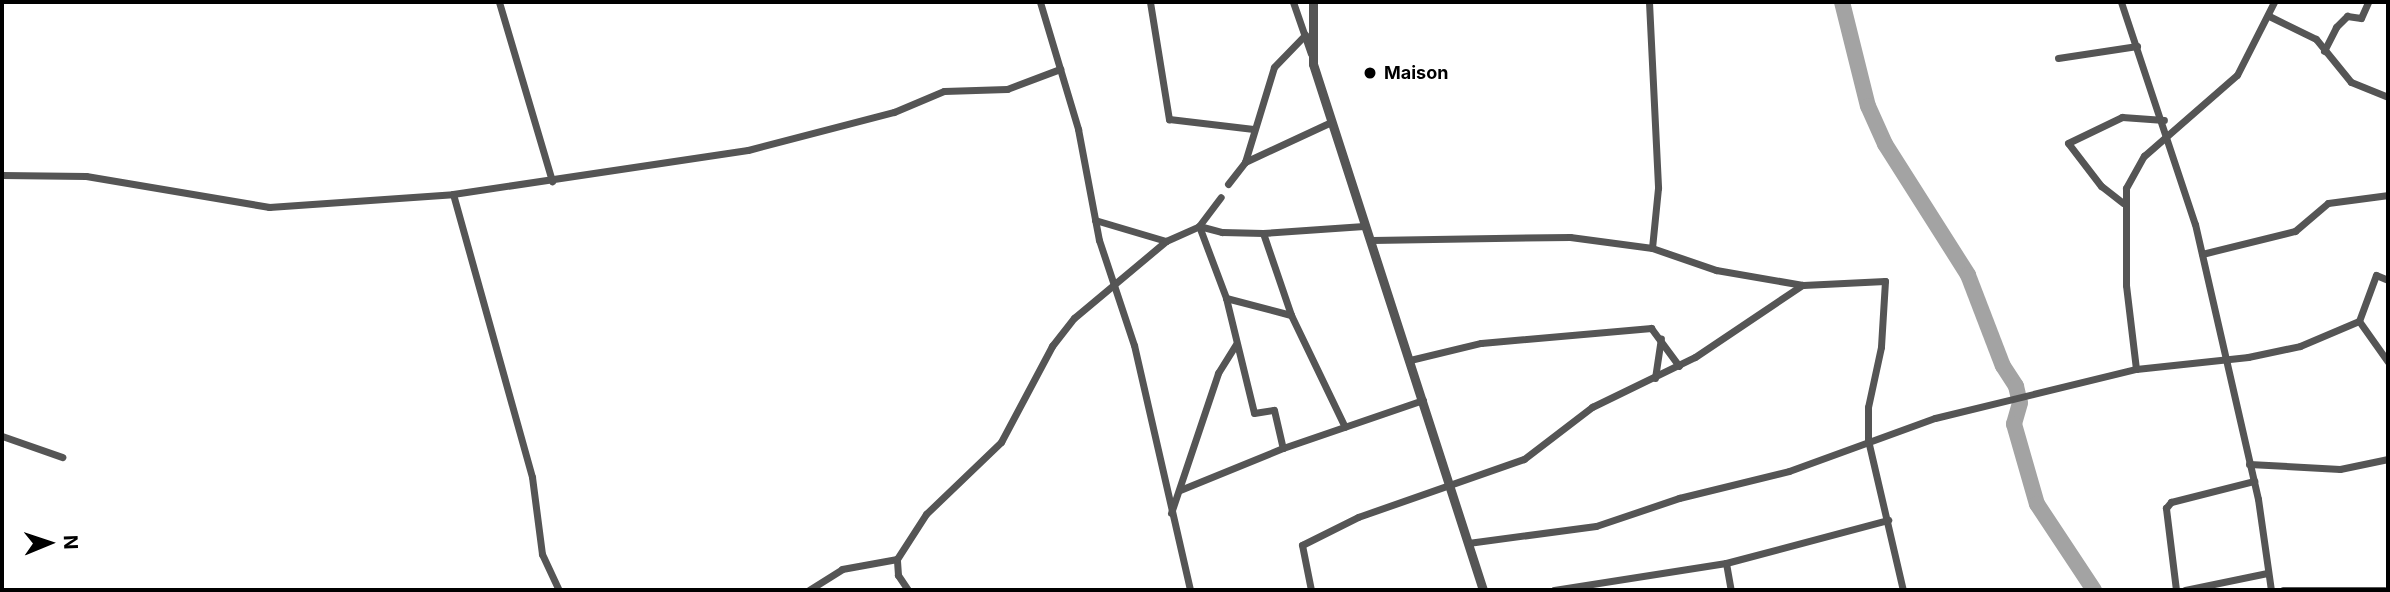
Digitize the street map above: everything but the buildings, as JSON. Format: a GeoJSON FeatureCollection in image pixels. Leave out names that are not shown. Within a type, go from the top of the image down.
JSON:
{"type":"FeatureCollection","features":[{"type":"Feature","properties":{"kind":"street"},"geometry":{"type":"LineString","coordinates":[[499,2],[552,181]]}},
{"type":"Feature","properties":{"kind":"street"},"geometry":{"type":"LineString","coordinates":[[1040,2],[1078,130],[1095,220],[1133,345],[1190,590]]}},
{"type":"Feature","properties":{"kind":"street"},"geometry":{"type":"LineString","coordinates":[[1150,2],[1170,119],[1253,129]]}},
{"type":"Feature","properties":{"kind":"street"},"geometry":{"type":"LineString","coordinates":[[1293,2],[1483,590]]}},
{"type":"Feature","properties":{"kind":"street"},"geometry":{"type":"LineString","coordinates":[[1311,54],[1313,2]]}},
{"type":"Feature","properties":{"kind":"street"},"geometry":{"type":"LineString","coordinates":[[1649,2],[1658,188],[1652,248]]}},
{"type":"Feature","properties":{"kind":"street"},"geometry":{"type":"LineString","coordinates":[[2122,2],[2169,135],[2202,254],[2222,358],[2254,481],[2271,590]]}},
{"type":"Feature","properties":{"kind":"street"},"geometry":{"type":"LineString","coordinates":[[2136,369],[2123,203],[2131,176],[2144,156],[2237,75],[2274,2]]}},
{"type":"Feature","properties":{"kind":"street"},"geometry":{"type":"LineString","coordinates":[[2324,51],[2336,27],[2347,16],[2361,18],[2368,2]]}},
{"type":"Feature","properties":{"kind":"street"},"geometry":{"type":"LineString","coordinates":[[2269,16],[2316,39],[2351,82],[2388,97]]}},
{"type":"Feature","properties":{"kind":"street"},"geometry":{"type":"LineString","coordinates":[[1228,184],[1245,162],[1274,67],[1304,35]]}},
{"type":"Feature","properties":{"kind":"street"},"geometry":{"type":"LineString","coordinates":[[2058,58],[2137,46]]}},
{"type":"Feature","properties":{"kind":"street"},"geometry":{"type":"LineString","coordinates":[[2,175],[86,176],[269,207],[453,194],[748,150],[894,112],[944,91],[1006,89],[1060,69]]}},
{"type":"Feature","properties":{"kind":"street"},"geometry":{"type":"LineString","coordinates":[[2123,203],[2101,186],[2068,143],[2122,117],[2164,120]]}},
{"type":"Feature","properties":{"kind":"street"},"geometry":{"type":"LineString","coordinates":[[1245,162],[1331,122]]}},
{"type":"Feature","properties":{"kind":"street"},"geometry":{"type":"LineString","coordinates":[[453,194],[532,477],[542,554],[559,590]]}},
{"type":"Feature","properties":{"kind":"street"},"geometry":{"type":"LineString","coordinates":[[2202,254],[2295,231],[2328,203],[2388,195]]}},
{"type":"Feature","properties":{"kind":"street"},"geometry":{"type":"LineString","coordinates":[[908,590],[898,575],[897,559],[926,514],[1001,442],[1052,346],[1074,318],[1166,241],[1199,226],[1221,197]]}},
{"type":"Feature","properties":{"kind":"street"},"geometry":{"type":"LineString","coordinates":[[1095,220],[1166,241]]}},
{"type":"Feature","properties":{"kind":"street"},"geometry":{"type":"LineString","coordinates":[[1199,226],[1222,232],[1263,233],[1364,226]]}},
{"type":"Feature","properties":{"kind":"street"},"geometry":{"type":"LineString","coordinates":[[1199,226],[1226,298],[1254,413],[1274,410],[1283,448]]}},
{"type":"Feature","properties":{"kind":"street"},"geometry":{"type":"LineString","coordinates":[[1263,233],[1292,315],[1345,427]]}},
{"type":"Feature","properties":{"kind":"street"},"geometry":{"type":"LineString","coordinates":[[1372,240],[1525,235],[1652,248],[1716,270],[1803,285],[1885,281],[1881,347],[1868,407],[1868,440],[1903,590]]}},
{"type":"Feature","properties":{"kind":"street"},"geometry":{"type":"LineString","coordinates":[[1468,543],[1596,526],[1679,498],[1789,471],[1868,440],[1986,406],[2136,369],[2300,346],[2359,321],[2376,275],[2388,280]]}},
{"type":"Feature","properties":{"kind":"street"},"geometry":{"type":"LineString","coordinates":[[1311,590],[1302,545],[1358,517],[1524,459],[1592,407],[1679,366],[1803,285]]}},
{"type":"Feature","properties":{"kind":"street"},"geometry":{"type":"LineString","coordinates":[[1226,298],[1292,315]]}},
{"type":"Feature","properties":{"kind":"street"},"geometry":{"type":"LineString","coordinates":[[2359,321],[2388,362]]}},
{"type":"Feature","properties":{"kind":"street"},"geometry":{"type":"LineString","coordinates":[[1410,360],[1481,343],[1651,328],[1661,338],[1679,366]]}},
{"type":"Feature","properties":{"kind":"street"},"geometry":{"type":"LineString","coordinates":[[1655,378],[1661,338]]}},
{"type":"Feature","properties":{"kind":"street"},"geometry":{"type":"LineString","coordinates":[[1171,513],[1180,490],[1191,442],[1218,373],[1236,344]]}},
{"type":"Feature","properties":{"kind":"street"},"geometry":{"type":"LineString","coordinates":[[1180,490],[1283,448],[1423,400]]}},
{"type":"Feature","properties":{"kind":"street"},"geometry":{"type":"LineString","coordinates":[[2,436],[62,457]]}},
{"type":"Feature","properties":{"kind":"street"},"geometry":{"type":"LineString","coordinates":[[2249,464],[2340,468],[2388,459]]}},
{"type":"Feature","properties":{"kind":"street"},"geometry":{"type":"LineString","coordinates":[[2176,590],[2166,508],[2171,502],[2254,481]]}},
{"type":"Feature","properties":{"kind":"street"},"geometry":{"type":"LineString","coordinates":[[1554,590],[1726,563],[1888,520]]}},
{"type":"Feature","properties":{"kind":"street"},"geometry":{"type":"LineString","coordinates":[[809,590],[842,569],[897,559]]}},
{"type":"Feature","properties":{"kind":"street"},"geometry":{"type":"LineString","coordinates":[[1726,563],[1731,590]]}},
{"type":"Feature","properties":{"kind":"street"},"geometry":{"type":"LineString","coordinates":[[2185,590],[2267,573]]}},
{"type":"Feature","properties":{"kind":"street"},"geometry":{"type":"LineString","coordinates":[[2283,590],[2385,589]]}},
{"type":"Feature","properties":{"kind":"waterway"},"geometry":{"type":"LineString","coordinates":[[1842,2],[1868,106],[1885,144],[1968,275],[2003,366],[2016,386],[2020,403],[2014,424],[2037,504],[2094,590]]}},
{"type":"Feature","properties":{"kind":"place","name":"Maison"},"geometry":{"type":"Point","coordinates":[1370,73]}}]}
